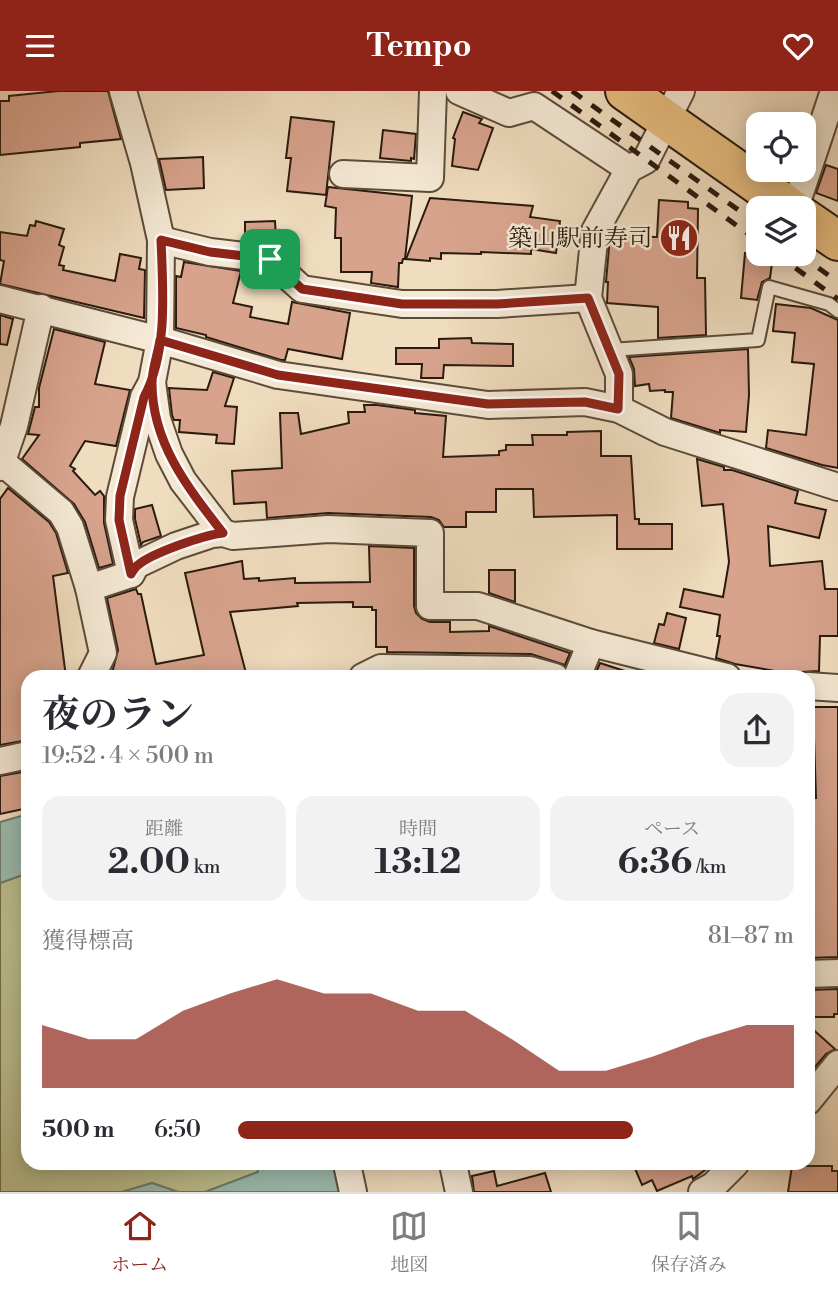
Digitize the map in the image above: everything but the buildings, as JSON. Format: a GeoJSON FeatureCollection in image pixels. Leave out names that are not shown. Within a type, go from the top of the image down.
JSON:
{"type":"FeatureCollection","features":[{"type":"Feature","properties":{"kind":"highway"},"geometry":{"type":"LineString","coordinates":[[625,91],[674,106],[779,196]]}},
{"type":"Feature","properties":{"kind":"highway"},"geometry":{"type":"LineString","coordinates":[[816,226],[838,241]]}},
{"type":"Feature","properties":{"kind":"street"},"geometry":{"type":"LineString","coordinates":[[122,91],[144,163],[161,240],[160,340],[152,382],[144,397],[120,496],[119,520],[131,574]]}},
{"type":"Feature","properties":{"kind":"street"},"geometry":{"type":"LineString","coordinates":[[344,174],[430,178],[433,91]]}},
{"type":"Feature","properties":{"kind":"street"},"geometry":{"type":"LineString","coordinates":[[459,91],[509,113],[534,106],[629,169]]}},
{"type":"Feature","properties":{"kind":"street"},"geometry":{"type":"LineString","coordinates":[[797,196],[834,91]]}},
{"type":"Feature","properties":{"kind":"street"},"geometry":{"type":"LineString","coordinates":[[618,409],[619,374],[588,298],[595,231],[629,169],[646,160],[674,106]]}},
{"type":"Feature","properties":{"kind":"street"},"geometry":{"type":"LineString","coordinates":[[161,240],[210,252],[270,259],[302,289],[402,304],[497,304],[588,298]]}},
{"type":"Feature","properties":{"kind":"street"},"geometry":{"type":"LineString","coordinates":[[0,299],[160,340],[278,375],[488,404],[585,402],[618,409],[665,432],[838,487]]}},
{"type":"Feature","properties":{"kind":"street"},"geometry":{"type":"LineString","coordinates":[[41,308],[21,401],[1,465],[61,512],[70,527],[89,588],[103,653],[94,670]]}},
{"type":"Feature","properties":{"kind":"street"},"geometry":{"type":"LineString","coordinates":[[152,382],[157,419],[169,454],[183,481],[223,533]]}},
{"type":"Feature","properties":{"kind":"street"},"geometry":{"type":"LineString","coordinates":[[89,588],[131,574],[136,565],[212,534],[233,536],[328,529],[430,533],[430,606],[478,606],[591,643],[699,670]]}},
{"type":"Feature","properties":{"kind":"street"},"geometry":{"type":"LineString","coordinates":[[580,670],[591,643]]}},
{"type":"Feature","properties":{"kind":"street"},"geometry":{"type":"LineString","coordinates":[[377,670],[530,670]]}},
{"type":"Feature","properties":{"kind":"street"},"geometry":{"type":"LineString","coordinates":[[815,686],[838,688]]}},
{"type":"Feature","properties":{"kind":"street"},"geometry":{"type":"LineString","coordinates":[[0,761],[21,756]]}},
{"type":"Feature","properties":{"kind":"street"},"geometry":{"type":"LineString","coordinates":[[815,974],[838,973]]}},
{"type":"Feature","properties":{"kind":"street"},"geometry":{"type":"LineString","coordinates":[[815,1092],[838,1064]]}},
{"type":"Feature","properties":{"kind":"street"},"geometry":{"type":"LineString","coordinates":[[348,1170],[353,1192]]}},
{"type":"Feature","properties":{"kind":"street"},"geometry":{"type":"LineString","coordinates":[[454,1170],[459,1192]]}},
{"type":"Feature","properties":{"kind":"street"},"geometry":{"type":"LineString","coordinates":[[702,1192],[713,1186],[729,1170]]}},
{"type":"Feature","properties":{"kind":"lane"},"geometry":{"type":"LineString","coordinates":[[610,350],[758,340],[769,287],[829,304],[838,311]]}},
{"type":"Feature","properties":{"kind":"green space"},"geometry":{"type":"Polygon","coordinates":[[[21,876],[21,1170],[258,1172],[205,1192],[178,1192],[152,1183],[122,1192],[0,1192],[0,883],[21,876]]]}},
{"type":"Feature","properties":{"kind":"shaded area"},"geometry":{"type":"Polygon","coordinates":[[[21,816],[21,876],[0,883],[0,822],[21,816]]]}},
{"type":"Feature","properties":{"kind":"shaded area"},"geometry":{"type":"Polygon","coordinates":[[[341,1170],[345,1192],[205,1192],[258,1172],[341,1170]]]}},
{"type":"Feature","properties":{"kind":"shaded area"},"geometry":{"type":"Polygon","coordinates":[[[152,1183],[178,1192],[122,1192],[152,1183]]]}},
{"type":"Feature","properties":{"kind":"railway"},"geometry":{"type":"LineString","coordinates":[[552,91],[746,232]]}},
{"type":"Feature","properties":{"kind":"railway"},"geometry":{"type":"LineString","coordinates":[[572,91],[746,215]]}},
{"type":"Feature","properties":{"kind":"railway"},"geometry":{"type":"LineString","coordinates":[[793,266],[838,299]]}},
{"type":"Feature","properties":{"kind":"railway"},"geometry":{"type":"LineString","coordinates":[[816,266],[838,282]]}},
{"type":"Feature","properties":{"kind":"place","name":"築山駅前寿司"},"geometry":{"type":"Point","coordinates":[679,238]}},
{"type":"Feature","properties":{"kind":"route"},"geometry":{"type":"LineString","coordinates":[[270,259],[210,252],[161,240],[160,340],[152,382],[144,397],[120,496],[119,520],[131,574],[136,565],[176,547],[212,534],[223,533],[183,481],[169,454],[157,419],[152,382],[160,340],[278,375],[488,404],[585,402],[618,409],[619,374],[588,298],[497,304],[402,304],[302,289],[270,259]]}}]}
